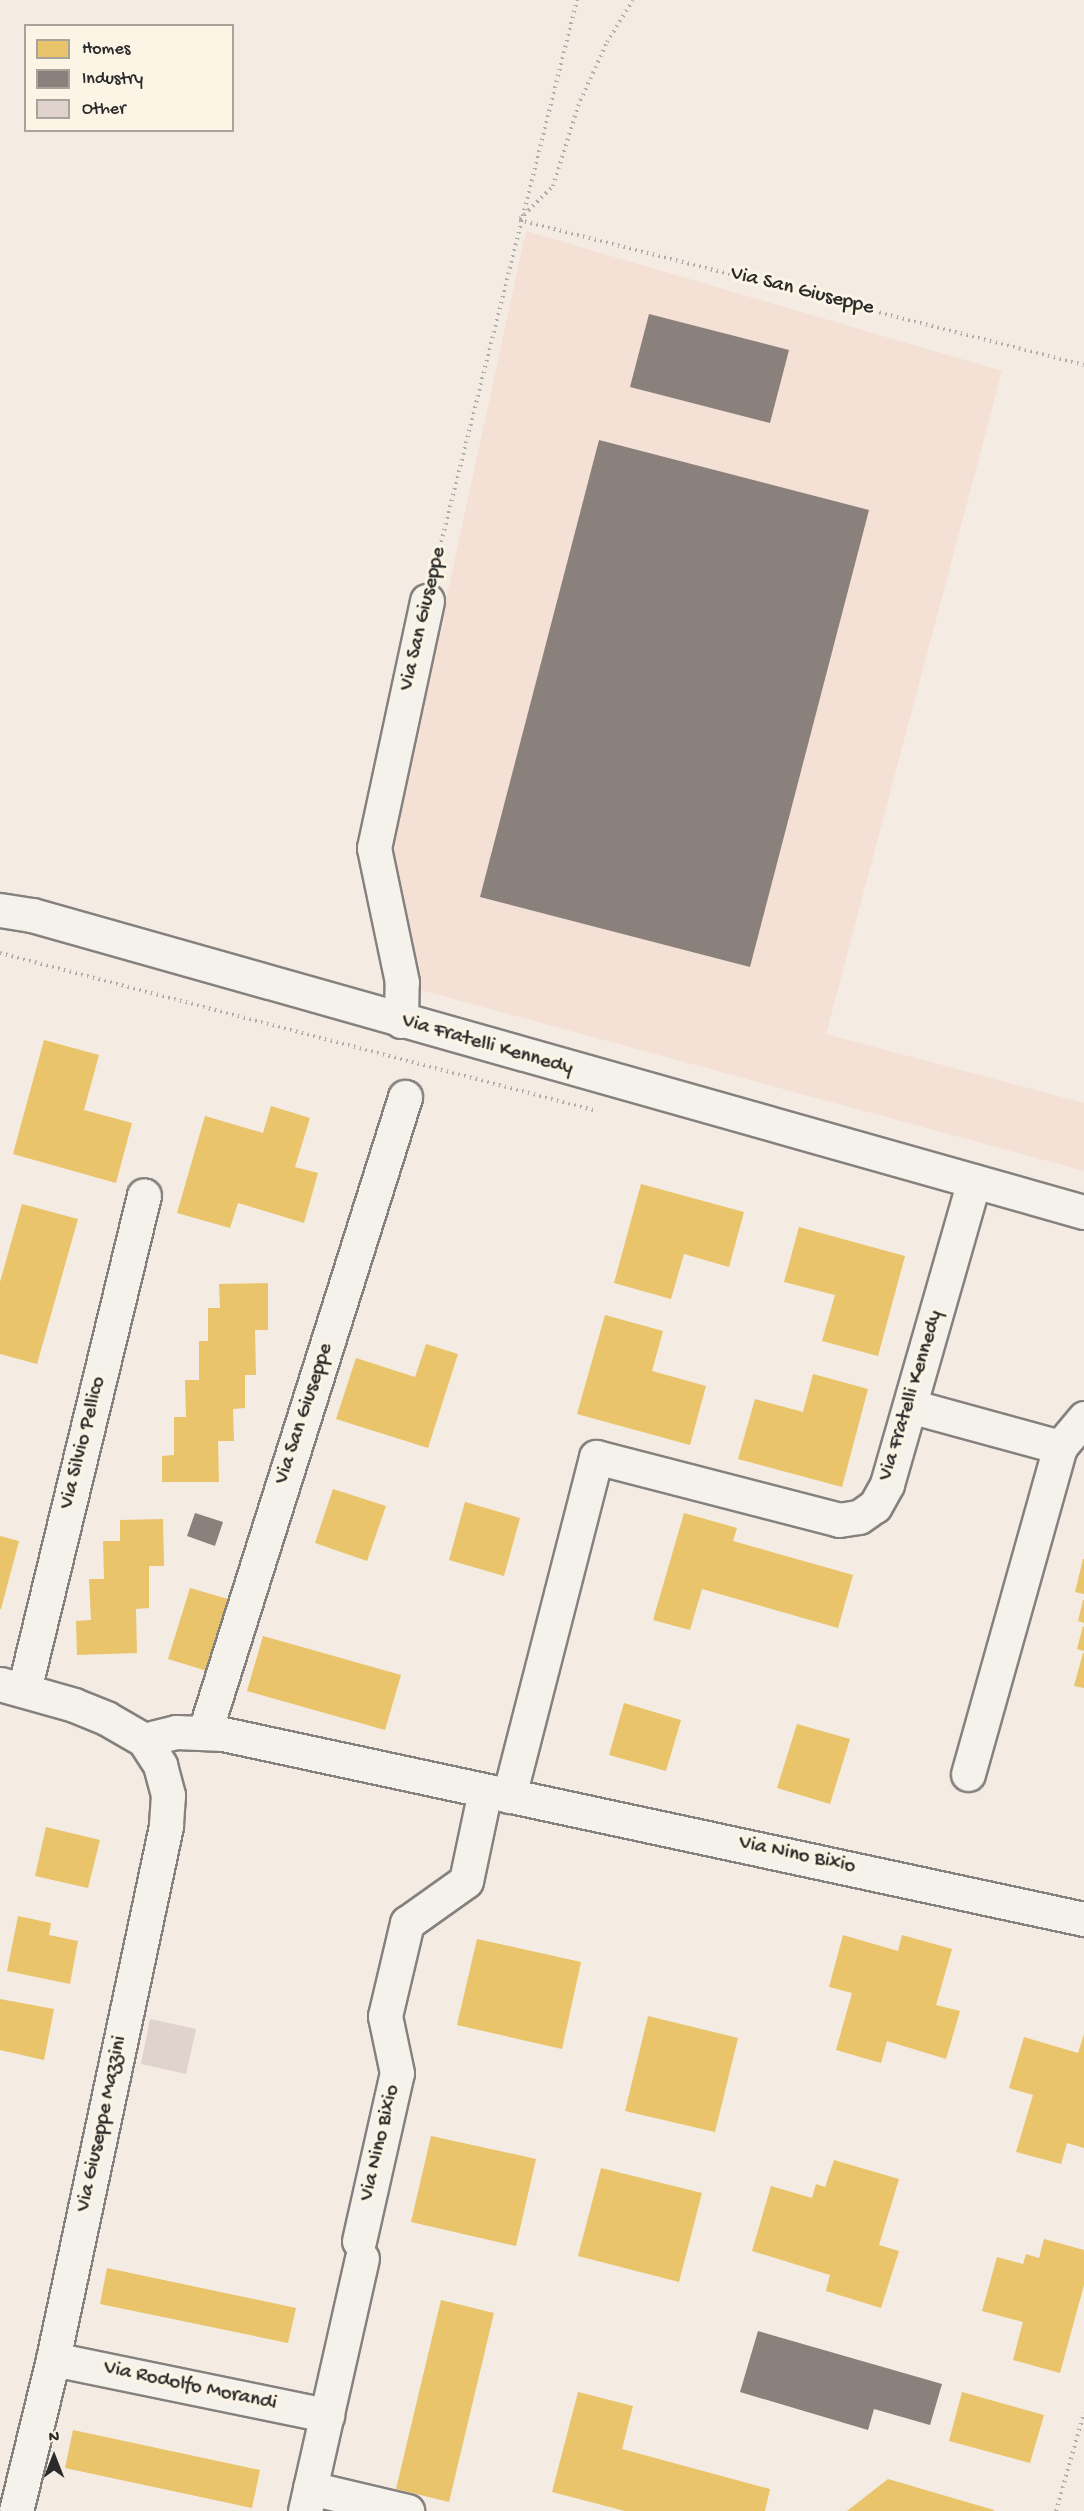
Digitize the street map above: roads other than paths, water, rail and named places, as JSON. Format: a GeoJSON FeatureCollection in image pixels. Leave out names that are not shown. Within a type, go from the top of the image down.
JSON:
{"type":"FeatureCollection","features":[{"type":"Feature","properties":{"kind":"street","name":"Via San Giuseppe"},"geometry":{"type":"LineString","coordinates":[[401,1022],[402,982],[374,848],[427,601]]}},
{"type":"Feature","properties":{"kind":"street","name":"Via Fratelli Kennedy"},"geometry":{"type":"LineString","coordinates":[[0,910],[32,915],[401,1022],[1084,1212]]}},
{"type":"Feature","properties":{"kind":"street","name":"Via San Giuseppe"},"geometry":{"type":"LineString","coordinates":[[205,1731],[405,1097]]}},
{"type":"Feature","properties":{"kind":"street","name":"Via Fratelli Kennedy"},"geometry":{"type":"LineString","coordinates":[[669,1475],[839,1520],[859,1517],[875,1506],[887,1484],[975,1181]]}},
{"type":"Feature","properties":{"kind":"street","name":"Via Silvio Pellico"},"geometry":{"type":"LineString","coordinates":[[144,1195],[12,1687],[106,1718],[152,1752]]}},
{"type":"Feature","properties":{"kind":"street"},"geometry":{"type":"LineString","coordinates":[[909,1406],[1060,1448]]}},
{"type":"Feature","properties":{"kind":"street"},"geometry":{"type":"LineString","coordinates":[[968,1774],[1060,1448],[1084,1418]]}},
{"type":"Feature","properties":{"kind":"street","name":"Via Nino Bixio"},"geometry":{"type":"LineString","coordinates":[[327,2415],[397,2073],[385,2016],[408,1923],[466,1881],[497,1794],[596,1457],[669,1475]]}},
{"type":"Feature","properties":{"kind":"street","name":"Via Nino Bixio"},"geometry":{"type":"LineString","coordinates":[[152,1752],[176,1732],[205,1731],[1084,1919]]}},
{"type":"Feature","properties":{"kind":"street","name":"Via Giuseppe Mazzini"},"geometry":{"type":"LineString","coordinates":[[16,2511],[53,2359],[166,1826],[168,1795],[152,1752]]}},
{"type":"Feature","properties":{"kind":"street","name":"Via Rodolfo Morandi"},"geometry":{"type":"LineString","coordinates":[[53,2359],[327,2415]]}},
{"type":"Feature","properties":{"kind":"street"},"geometry":{"type":"LineString","coordinates":[[327,2415],[308,2499],[407,2511]]}}]}
